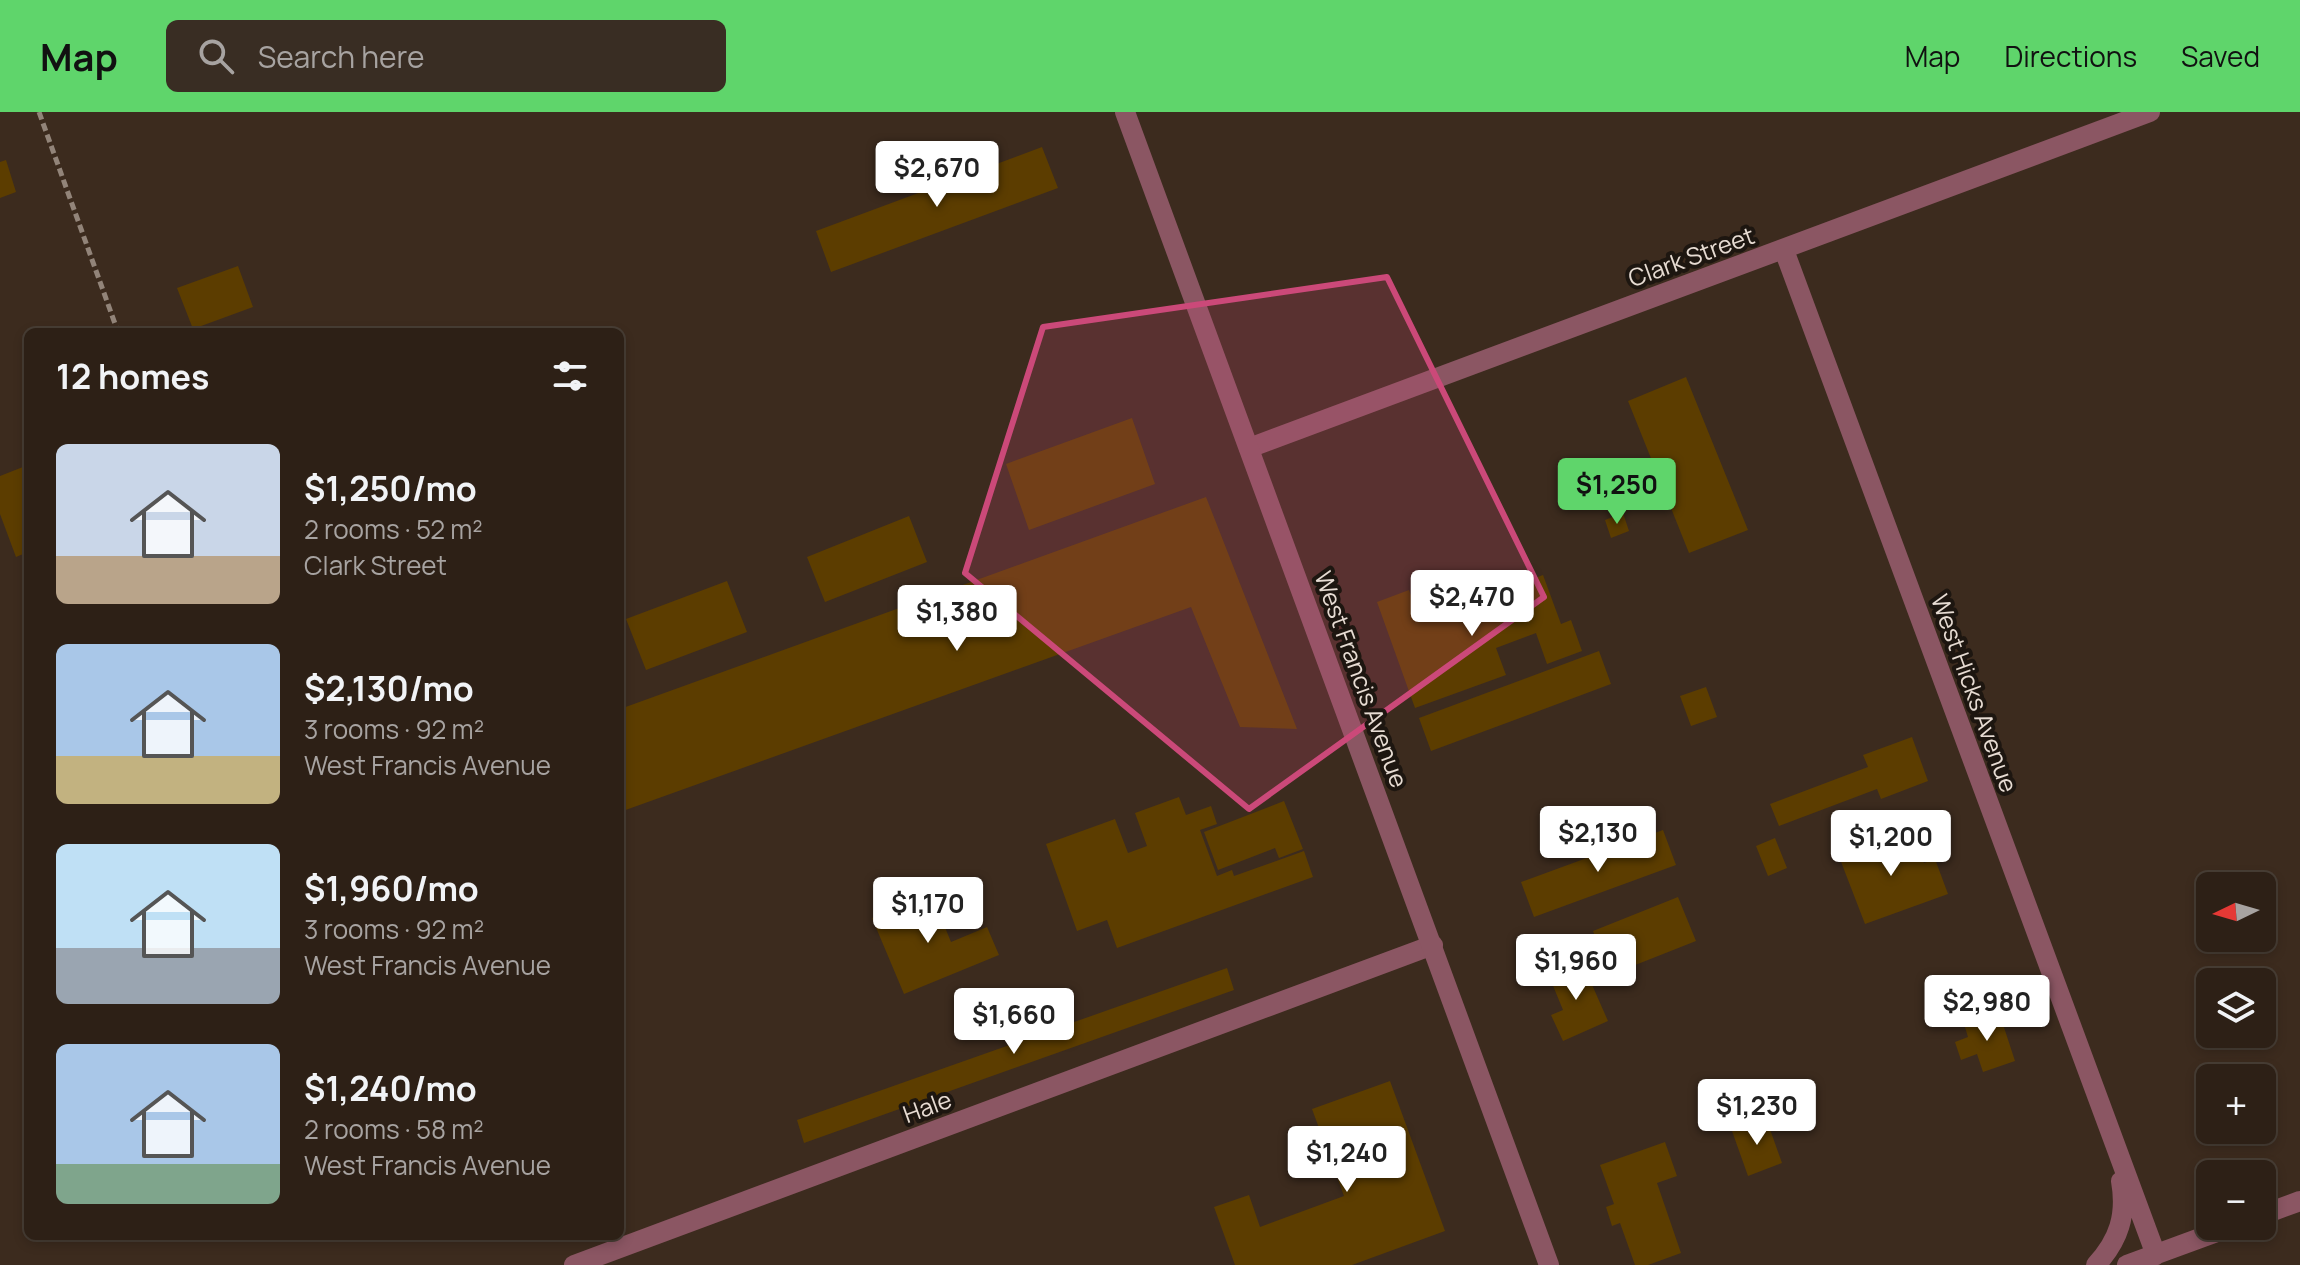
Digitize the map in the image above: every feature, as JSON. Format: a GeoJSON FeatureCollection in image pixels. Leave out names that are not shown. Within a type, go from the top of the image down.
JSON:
{"type":"FeatureCollection","features":[{"type":"Feature","properties":{"kind":"street","name":"West Francis Avenue"},"geometry":{"type":"LineString","coordinates":[[1125,112],[1549,1265]]}},
{"type":"Feature","properties":{"kind":"street","name":"Clark Street"},"geometry":{"type":"LineString","coordinates":[[1249,448],[2150,112]]}},
{"type":"Feature","properties":{"kind":"street","name":"West Hicks Avenue"},"geometry":{"type":"LineString","coordinates":[[1784,250],[2156,1255]]}},
{"type":"Feature","properties":{"kind":"street","name":"Hale"},"geometry":{"type":"LineString","coordinates":[[574,1265],[1433,945]]}},
{"type":"Feature","properties":{"kind":"street","name":"West Hicks Avenue"},"geometry":{"type":"LineString","coordinates":[[2096,1265],[2118,1235],[2122,1219],[2125,1200],[2118,1155]]}},
{"type":"Feature","properties":{"kind":"street"},"geometry":{"type":"LineString","coordinates":[[2276,1210],[2300,1201]]}},
{"type":"Feature","properties":{"kind":"street"},"geometry":{"type":"LineString","coordinates":[[2127,1265],[2196,1240]]}},
{"type":"Feature","properties":{"kind":"path"},"geometry":{"type":"LineString","coordinates":[[39,112],[117,328]]}},
{"type":"Feature","properties":{"kind":"highlighted area"},"geometry":{"type":"Polygon","coordinates":[[[1387,277],[1544,597],[1249,809],[965,573],[1043,327],[1387,277]]]}},
{"type":"Feature","properties":{"kind":"building"},"geometry":{"type":"Polygon","coordinates":[[[1042,147],[1058,188],[831,272],[816,231],[1042,147]]]}},
{"type":"Feature","properties":{"kind":"building"},"geometry":{"type":"Polygon","coordinates":[[[6,160],[16,192],[0,198],[0,162],[6,160]]]}},
{"type":"Feature","properties":{"kind":"building"},"geometry":{"type":"Polygon","coordinates":[[[238,266],[253,307],[193,328],[177,288],[238,266]]]}},
{"type":"Feature","properties":{"kind":"building"},"geometry":{"type":"Polygon","coordinates":[[[1686,377],[1748,530],[1689,553],[1628,401],[1686,377]]]}},
{"type":"Feature","properties":{"kind":"building"},"geometry":{"type":"Polygon","coordinates":[[[1132,418],[1155,484],[1029,530],[1006,464],[1132,418]]]}},
{"type":"Feature","properties":{"kind":"building"},"geometry":{"type":"Polygon","coordinates":[[[24,467],[24,554],[16,557],[0,514],[0,476],[24,467]]]}},
{"type":"Feature","properties":{"kind":"building"},"geometry":{"type":"Polygon","coordinates":[[[1206,497],[1297,729],[1240,727],[1191,607],[624,811],[624,708],[1206,497]]]}},
{"type":"Feature","properties":{"kind":"building"},"geometry":{"type":"Polygon","coordinates":[[[1623,513],[1629,531],[1611,538],[1605,520],[1623,513]]]}},
{"type":"Feature","properties":{"kind":"building"},"geometry":{"type":"Polygon","coordinates":[[[909,516],[927,562],[825,602],[807,557],[909,516]]]}},
{"type":"Feature","properties":{"kind":"building"},"geometry":{"type":"Polygon","coordinates":[[[1543,575],[1561,624],[1571,620],[1582,651],[1547,664],[1536,633],[1496,648],[1506,675],[1415,708],[1377,602],[1409,590],[1420,621],[1543,575]]]}},
{"type":"Feature","properties":{"kind":"building"},"geometry":{"type":"Polygon","coordinates":[[[727,581],[747,632],[646,670],[626,619],[727,581]]]}},
{"type":"Feature","properties":{"kind":"building"},"geometry":{"type":"Polygon","coordinates":[[[1599,651],[1611,684],[1431,751],[1419,718],[1599,651]]]}},
{"type":"Feature","properties":{"kind":"building"},"geometry":{"type":"Polygon","coordinates":[[[1706,687],[1717,717],[1691,726],[1680,696],[1706,687]]]}},
{"type":"Feature","properties":{"kind":"building"},"geometry":{"type":"Polygon","coordinates":[[[1912,737],[1928,781],[1881,799],[1877,789],[1779,826],[1770,804],[1868,767],[1863,755],[1912,737]]]}},
{"type":"Feature","properties":{"kind":"building"},"geometry":{"type":"Polygon","coordinates":[[[1179,797],[1186,815],[1211,806],[1217,824],[1200,830],[1217,876],[1232,870],[1234,876],[1304,851],[1313,877],[1117,948],[1107,920],[1077,931],[1046,844],[1115,819],[1128,853],[1147,846],[1135,813],[1179,797]]]}},
{"type":"Feature","properties":{"kind":"building"},"geometry":{"type":"Polygon","coordinates":[[[1284,801],[1303,849],[1279,858],[1275,848],[1218,870],[1204,832],[1284,801]]]}},
{"type":"Feature","properties":{"kind":"building"},"geometry":{"type":"Polygon","coordinates":[[[1663,830],[1676,865],[1534,917],[1521,882],[1663,830]]]}},
{"type":"Feature","properties":{"kind":"building"},"geometry":{"type":"Polygon","coordinates":[[[1912,831],[1924,863],[1935,859],[1948,894],[1865,924],[1838,854],[1853,848],[1855,853],[1912,831]]]}},
{"type":"Feature","properties":{"kind":"building"},"geometry":{"type":"Polygon","coordinates":[[[1775,838],[1787,868],[1768,876],[1756,846],[1775,838]]]}},
{"type":"Feature","properties":{"kind":"building"},"geometry":{"type":"Polygon","coordinates":[[[931,893],[951,942],[987,927],[999,955],[904,994],[872,918],[931,893]]]}},
{"type":"Feature","properties":{"kind":"building"},"geometry":{"type":"Polygon","coordinates":[[[1678,897],[1696,941],[1610,975],[1593,931],[1678,897]]]}},
{"type":"Feature","properties":{"kind":"building"},"geometry":{"type":"Polygon","coordinates":[[[1582,962],[1608,1021],[1563,1041],[1551,1015],[1563,1010],[1549,976],[1582,962]]]}},
{"type":"Feature","properties":{"kind":"building"},"geometry":{"type":"Polygon","coordinates":[[[1227,968],[1234,990],[804,1143],[797,1120],[1227,968]]]}},
{"type":"Feature","properties":{"kind":"building"},"geometry":{"type":"Polygon","coordinates":[[[1999,1012],[2015,1061],[1983,1072],[1977,1054],[1961,1060],[1955,1042],[1968,1037],[1964,1024],[1999,1012]]]}},
{"type":"Feature","properties":{"kind":"building"},"geometry":{"type":"Polygon","coordinates":[[[1390,1081],[1445,1231],[1352,1265],[1235,1265],[1214,1207],[1249,1195],[1260,1227],[1344,1196],[1312,1109],[1390,1081]]]}},
{"type":"Feature","properties":{"kind":"building"},"geometry":{"type":"Polygon","coordinates":[[[1766,1118],[1782,1163],[1748,1176],[1732,1131],[1766,1118]]]}},
{"type":"Feature","properties":{"kind":"building"},"geometry":{"type":"Polygon","coordinates":[[[1665,1142],[1677,1176],[1657,1183],[1681,1253],[1648,1265],[1635,1265],[1620,1223],[1612,1226],[1606,1207],[1614,1204],[1600,1165],[1665,1142]]]}}]}
